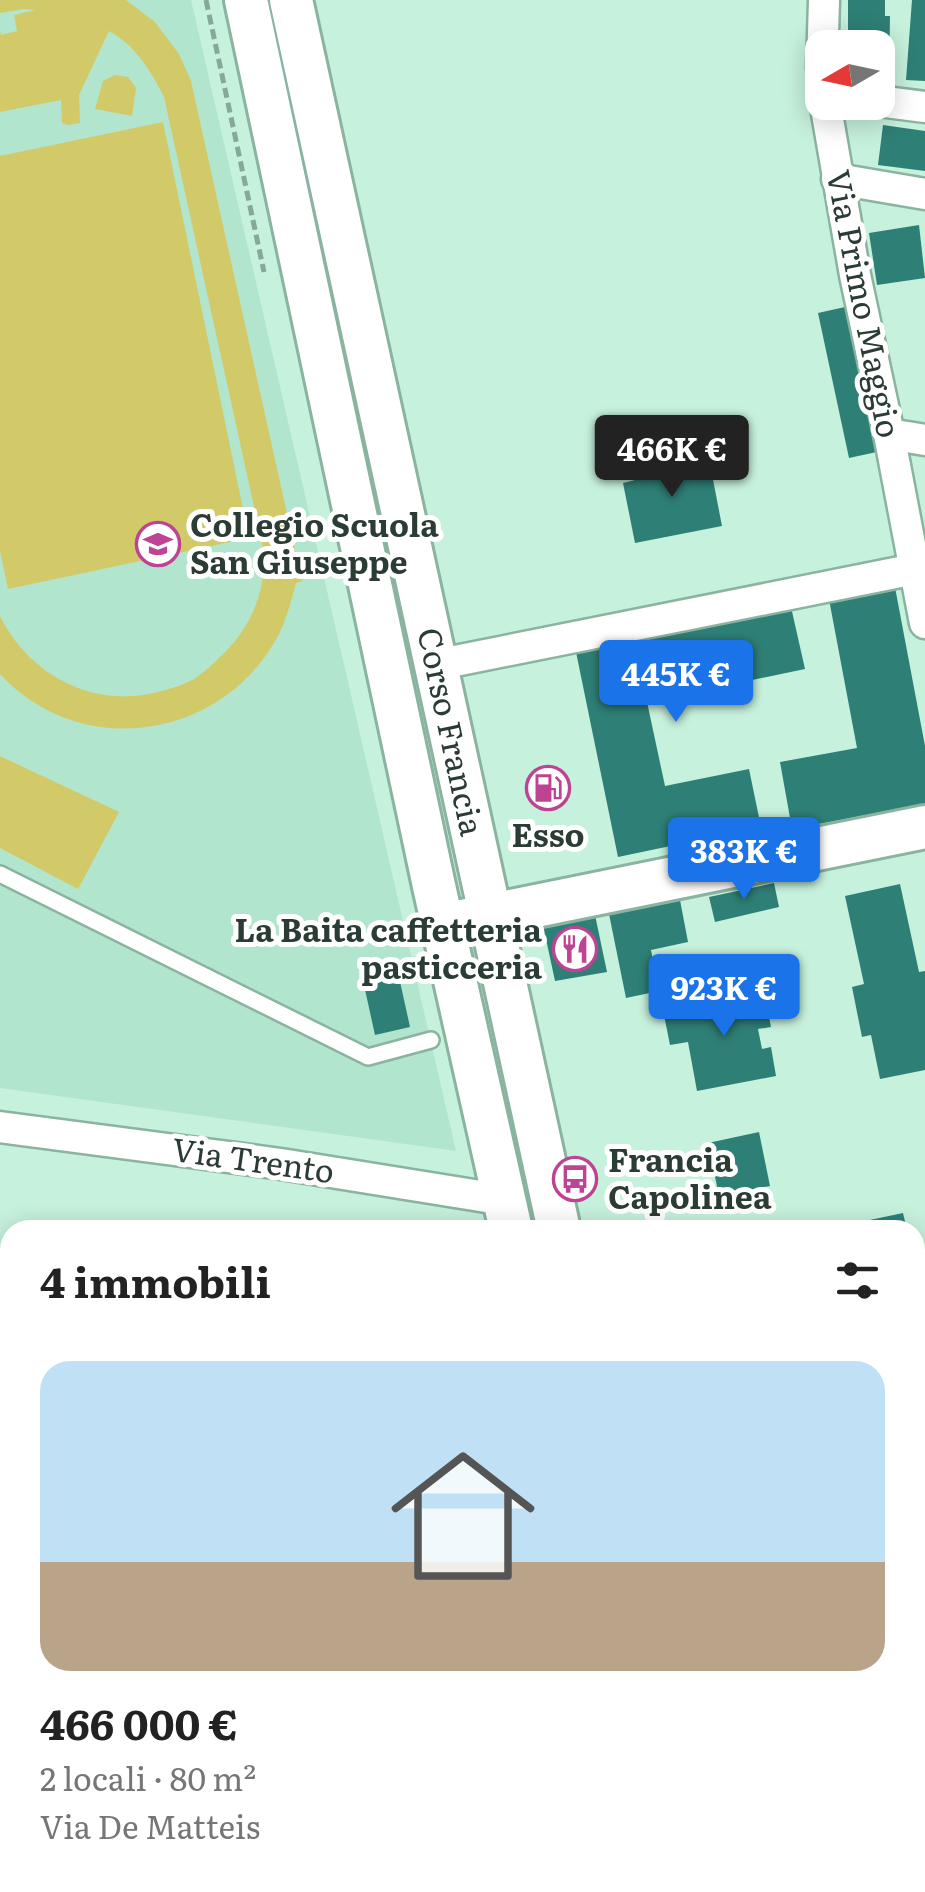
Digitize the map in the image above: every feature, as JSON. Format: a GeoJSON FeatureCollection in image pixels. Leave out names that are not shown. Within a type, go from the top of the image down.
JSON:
{"type":"FeatureCollection","features":[{"type":"Feature","properties":{"kind":"main road","name":"Corso Francia"},"geometry":{"type":"LineString","coordinates":[[246,0],[442,924],[508,1215]]}},
{"type":"Feature","properties":{"kind":"main road","name":"Corso Francia"},"geometry":{"type":"LineString","coordinates":[[291,0],[557,1220]]}},
{"type":"Feature","properties":{"kind":"main road"},"geometry":{"type":"LineString","coordinates":[[442,924],[925,827]]}},
{"type":"Feature","properties":{"kind":"street"},"geometry":{"type":"LineString","coordinates":[[823,30],[824,0]]}},
{"type":"Feature","properties":{"kind":"street"},"geometry":{"type":"LineString","coordinates":[[895,103],[925,107]]}},
{"type":"Feature","properties":{"kind":"street","name":"Via Primo Maggio"},"geometry":{"type":"LineString","coordinates":[[829,120],[854,276],[890,434],[925,622]]}},
{"type":"Feature","properties":{"kind":"street"},"geometry":{"type":"LineString","coordinates":[[837,179],[925,194]]}},
{"type":"Feature","properties":{"kind":"street"},"geometry":{"type":"LineString","coordinates":[[890,434],[925,440]]}},
{"type":"Feature","properties":{"kind":"street"},"geometry":{"type":"LineString","coordinates":[[436,666],[915,569]]}},
{"type":"Feature","properties":{"kind":"street","name":"Via Trento"},"geometry":{"type":"LineString","coordinates":[[0,1127],[281,1164],[508,1215]]}},
{"type":"Feature","properties":{"kind":"lane"},"geometry":{"type":"LineString","coordinates":[[0,874],[368,1057],[432,1040]]}},
{"type":"Feature","properties":{"kind":"shaded area","name":"Collegio Scuola San Giuseppe"},"geometry":{"type":"Polygon","coordinates":[[[0,0],[191,0],[456,1151],[0,1088],[0,0]]]}},
{"type":"Feature","properties":{"kind":"shaded area"},"geometry":{"type":"Polygon","coordinates":[[[0,0],[126,0],[155,22],[179,54],[191,81],[302,581],[296,583],[279,634],[255,670],[224,697],[188,716],[149,727],[109,728],[70,720],[33,702],[0,674],[0,616],[28,655],[66,683],[110,696],[167,690],[202,673],[243,630],[261,589],[262,543],[164,97],[141,60],[109,31],[79,95],[80,123],[62,123],[61,100],[0,112],[0,30],[1,35],[17,31],[14,15],[35,10],[0,13],[0,0]]]}},
{"type":"Feature","properties":{"kind":"shaded area"},"geometry":{"type":"Polygon","coordinates":[[[115,75],[128,77],[136,88],[132,116],[95,109],[103,81],[115,75]]]}},
{"type":"Feature","properties":{"kind":"shaded area"},"geometry":{"type":"Polygon","coordinates":[[[163,122],[249,538],[8,589],[0,551],[0,156],[163,122]]]}},
{"type":"Feature","properties":{"kind":"shaded area"},"geometry":{"type":"Polygon","coordinates":[[[0,756],[119,812],[78,889],[0,848],[0,756]]]}},
{"type":"Feature","properties":{"kind":"building"},"geometry":{"type":"Polygon","coordinates":[[[848,0],[885,0],[890,30],[848,30],[848,0]]]}},
{"type":"Feature","properties":{"kind":"building"},"geometry":{"type":"Polygon","coordinates":[[[912,0],[925,0],[925,81],[906,80],[912,0]]]}},
{"type":"Feature","properties":{"kind":"building"},"geometry":{"type":"Polygon","coordinates":[[[883,125],[925,131],[925,171],[878,165],[883,125]]]}},
{"type":"Feature","properties":{"kind":"building"},"geometry":{"type":"Polygon","coordinates":[[[919,225],[925,278],[877,285],[869,233],[919,225]]]}},
{"type":"Feature","properties":{"kind":"building"},"geometry":{"type":"Polygon","coordinates":[[[854,305],[886,450],[849,458],[818,313],[854,305]]]}},
{"type":"Feature","properties":{"kind":"building"},"geometry":{"type":"Polygon","coordinates":[[[667,457],[681,464],[709,459],[722,526],[635,543],[623,483],[643,478],[649,462],[667,457]]]}},
{"type":"Feature","properties":{"kind":"building"},"geometry":{"type":"Polygon","coordinates":[[[894,582],[925,746],[925,804],[792,829],[780,762],[857,748],[828,594],[894,582]]]}},
{"type":"Feature","properties":{"kind":"building"},"geometry":{"type":"Polygon","coordinates":[[[791,607],[805,669],[647,702],[665,786],[749,769],[761,827],[618,857],[576,652],[791,607]]]}},
{"type":"Feature","properties":{"kind":"building"},"geometry":{"type":"Polygon","coordinates":[[[774,883],[779,907],[715,922],[709,897],[774,883]]]}},
{"type":"Feature","properties":{"kind":"building"},"geometry":{"type":"Polygon","coordinates":[[[900,884],[919,972],[925,971],[925,1070],[880,1079],[871,1035],[862,1037],[852,987],[864,984],[845,896],[900,884]]]}},
{"type":"Feature","properties":{"kind":"building"},"geometry":{"type":"Polygon","coordinates":[[[680,900],[688,942],[651,950],[659,991],[626,998],[609,914],[680,900]]]}},
{"type":"Feature","properties":{"kind":"building","name":"La Baita caffetteria pasticceria"},"geometry":{"type":"Polygon","coordinates":[[[595,915],[607,972],[555,981],[543,925],[595,915]]]}},
{"type":"Feature","properties":{"kind":"building"},"geometry":{"type":"Polygon","coordinates":[[[399,977],[410,1027],[375,1035],[364,985],[399,977]]]}},
{"type":"Feature","properties":{"kind":"building"},"geometry":{"type":"Polygon","coordinates":[[[764,991],[771,1027],[758,1029],[762,1049],[771,1047],[776,1076],[697,1091],[688,1042],[670,1045],[663,1010],[764,991]]]}},
{"type":"Feature","properties":{"kind":"building"},"geometry":{"type":"Polygon","coordinates":[[[759,1132],[770,1186],[719,1196],[708,1143],[759,1132]]]}},
{"type":"Feature","properties":{"kind":"building"},"geometry":{"type":"Polygon","coordinates":[[[903,1213],[905,1220],[870,1220],[903,1213]]]}},
{"type":"Feature","properties":{"kind":"place","name":"Collegio Scuola San Giuseppe"},"geometry":{"type":"Point","coordinates":[158,544]}},
{"type":"Feature","properties":{"kind":"place","name":"Esso"},"geometry":{"type":"Point","coordinates":[548,788]}},
{"type":"Feature","properties":{"kind":"place","name":"La Baita caffetteria pasticceria"},"geometry":{"type":"Point","coordinates":[575,949]}},
{"type":"Feature","properties":{"kind":"place","name":"Francia Capolinea"},"geometry":{"type":"Point","coordinates":[575,1179]}}]}
